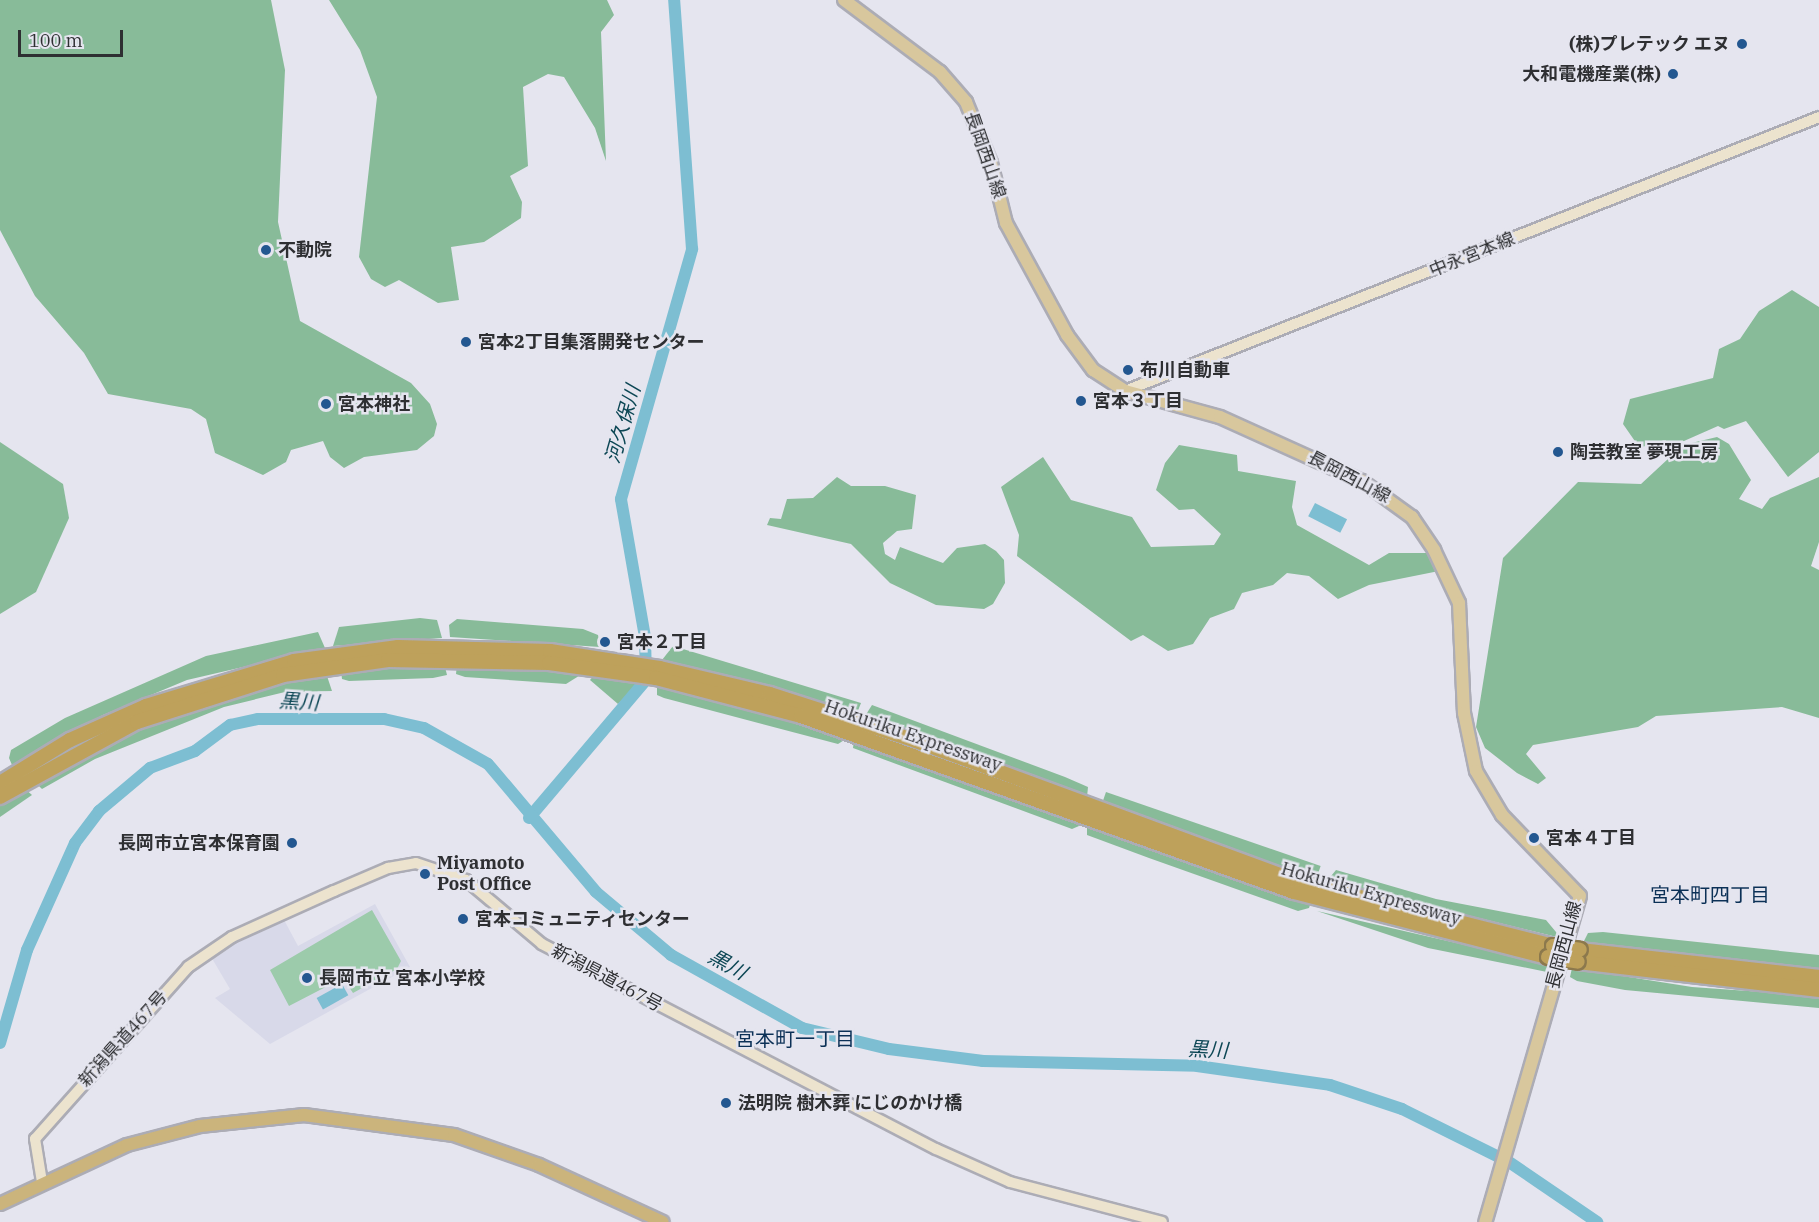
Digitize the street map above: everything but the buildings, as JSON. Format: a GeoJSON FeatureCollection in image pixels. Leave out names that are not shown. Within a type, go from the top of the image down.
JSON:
{"type":"FeatureCollection","features":[{"type":"Feature","properties":{"kind":"highway","name":"Hokuriku Expressway"},"geometry":{"type":"LineString","coordinates":[[0,783],[70,740],[146,706],[294,661],[430,646],[595,656],[844,729],[1294,892],[1551,951],[1819,990]]}},
{"type":"Feature","properties":{"kind":"highway","name":"Hokuriku Expressway"},"geometry":{"type":"LineString","coordinates":[[0,797],[137,722],[283,675],[430,658],[658,673]]}},
{"type":"Feature","properties":{"kind":"highway","name":"Hokuriku Expressway"},"geometry":{"type":"LineString","coordinates":[[1579,956],[1819,977]]}},
{"type":"Feature","properties":{"kind":"highway"},"geometry":{"type":"LineString","coordinates":[[0,1204],[42,1182],[164,1135],[234,1120],[304,1115],[454,1135],[539,1165],[663,1222]]}},
{"type":"Feature","properties":{"kind":"main road","name":"長岡西山線"},"geometry":{"type":"LineString","coordinates":[[844,0],[940,72],[966,102],[991,163],[1006,223],[1083,359],[1125,391],[1220,417],[1362,481],[1402,507],[1434,550],[1459,603],[1462,692],[1476,771],[1506,820],[1580,896],[1485,1222]]}},
{"type":"Feature","properties":{"kind":"main road","name":"中永宮本線"},"geometry":{"type":"LineString","coordinates":[[1125,391],[1819,117]]}},
{"type":"Feature","properties":{"kind":"main road","name":"新潟県道467号"},"geometry":{"type":"LineString","coordinates":[[42,1182],[35,1139],[188,967],[232,937],[303,904],[388,868],[416,863],[466,880],[542,944],[945,1153],[1040,1191],[1162,1222]]}},
{"type":"Feature","properties":{"kind":"shaded area","name":"長岡市立 宮本小学校"},"geometry":{"type":"Polygon","coordinates":[[[375,904],[410,967],[270,1044],[215,998],[230,989],[210,955],[283,918],[298,946],[375,904]]]}},
{"type":"Feature","properties":{"kind":"green space"},"geometry":{"type":"Polygon","coordinates":[[[0,0],[271,0],[285,70],[278,222],[300,321],[411,383],[430,404],[437,424],[434,436],[417,450],[364,457],[344,468],[330,457],[323,441],[291,450],[286,462],[263,475],[215,453],[206,419],[191,409],[108,394],[84,353],[35,296],[0,230],[0,0]]]}},
{"type":"Feature","properties":{"kind":"green space"},"geometry":{"type":"Polygon","coordinates":[[[329,0],[607,0],[614,15],[601,32],[606,161],[595,128],[564,77],[548,74],[523,87],[528,166],[510,176],[522,202],[521,218],[484,242],[451,247],[459,300],[438,303],[399,280],[385,287],[371,279],[359,257],[377,97],[360,50],[329,0]]]}},
{"type":"Feature","properties":{"kind":"green space"},"geometry":{"type":"Polygon","coordinates":[[[1792,290],[1819,307],[1819,452],[1788,477],[1746,421],[1724,429],[1718,426],[1684,441],[1639,447],[1623,424],[1630,399],[1713,378],[1719,349],[1740,339],[1759,311],[1792,290]]]}},
{"type":"Feature","properties":{"kind":"green space"},"geometry":{"type":"Polygon","coordinates":[[[1717,437],[1729,444],[1751,480],[1739,499],[1762,509],[1770,498],[1819,477],[1819,542],[1811,566],[1819,570],[1819,718],[1782,707],[1656,716],[1638,727],[1533,745],[1526,754],[1546,778],[1538,784],[1517,773],[1485,748],[1476,727],[1503,558],[1578,482],[1641,484],[1683,445],[1717,437]]]}},
{"type":"Feature","properties":{"kind":"green space"},"geometry":{"type":"Polygon","coordinates":[[[0,442],[63,484],[69,518],[36,592],[0,614],[0,442]]]}},
{"type":"Feature","properties":{"kind":"green space"},"geometry":{"type":"Polygon","coordinates":[[[1179,445],[1237,455],[1238,471],[1296,481],[1292,507],[1297,525],[1369,565],[1389,553],[1431,553],[1439,571],[1369,585],[1338,599],[1309,576],[1287,573],[1273,585],[1242,593],[1234,609],[1210,618],[1193,644],[1168,651],[1143,635],[1131,641],[1017,556],[1019,535],[1001,487],[1043,457],[1071,500],[1132,517],[1151,547],[1214,545],[1221,534],[1194,509],[1179,510],[1156,490],[1165,463],[1179,445]]]}},
{"type":"Feature","properties":{"kind":"green space"},"geometry":{"type":"Polygon","coordinates":[[[837,477],[851,486],[885,486],[916,495],[912,529],[897,531],[883,543],[885,554],[895,560],[900,547],[943,563],[957,548],[985,544],[996,551],[1004,560],[1005,583],[993,604],[984,609],[936,605],[890,583],[851,544],[767,525],[770,518],[781,519],[787,499],[813,498],[837,477]]]}},
{"type":"Feature","properties":{"kind":"green space"},"geometry":{"type":"Polygon","coordinates":[[[420,618],[437,620],[442,638],[333,646],[339,627],[420,618]]]}},
{"type":"Feature","properties":{"kind":"green space"},"geometry":{"type":"Polygon","coordinates":[[[457,619],[583,629],[598,635],[600,647],[450,637],[449,625],[457,619]]]}},
{"type":"Feature","properties":{"kind":"green space"},"geometry":{"type":"Polygon","coordinates":[[[318,632],[325,648],[187,680],[103,715],[12,765],[9,758],[11,750],[65,718],[206,656],[318,632]]]}},
{"type":"Feature","properties":{"kind":"green space"},"geometry":{"type":"Polygon","coordinates":[[[673,646],[861,703],[857,713],[662,660],[673,646]]]}},
{"type":"Feature","properties":{"kind":"green space"},"geometry":{"type":"Polygon","coordinates":[[[444,663],[447,675],[433,678],[349,681],[342,679],[341,670],[444,663]]]}},
{"type":"Feature","properties":{"kind":"green space"},"geometry":{"type":"Polygon","coordinates":[[[457,664],[559,670],[582,674],[566,684],[465,677],[456,674],[457,664]]]}},
{"type":"Feature","properties":{"kind":"green space"},"geometry":{"type":"Polygon","coordinates":[[[326,673],[332,691],[285,692],[224,707],[95,759],[42,789],[35,782],[179,711],[326,673]]]}},
{"type":"Feature","properties":{"kind":"green space"},"geometry":{"type":"Polygon","coordinates":[[[595,674],[640,682],[618,704],[590,680],[595,674]]]}},
{"type":"Feature","properties":{"kind":"green space"},"geometry":{"type":"Polygon","coordinates":[[[657,687],[757,708],[849,737],[838,744],[664,698],[657,695],[657,687]]]}},
{"type":"Feature","properties":{"kind":"green space"},"geometry":{"type":"Polygon","coordinates":[[[872,705],[1065,777],[1088,787],[1087,797],[865,716],[872,705]]]}},
{"type":"Feature","properties":{"kind":"green space"},"geometry":{"type":"Polygon","coordinates":[[[854,739],[1077,821],[1079,826],[1072,829],[853,748],[854,739]]]}},
{"type":"Feature","properties":{"kind":"green space"},"geometry":{"type":"Polygon","coordinates":[[[24,788],[32,795],[0,817],[0,804],[24,788]]]}},
{"type":"Feature","properties":{"kind":"green space"},"geometry":{"type":"Polygon","coordinates":[[[1106,792],[1321,866],[1316,879],[1101,805],[1106,792]]]}},
{"type":"Feature","properties":{"kind":"green space"},"geometry":{"type":"Polygon","coordinates":[[[1087,826],[1310,905],[1309,908],[1298,911],[1149,858],[1087,835],[1087,826]]]}},
{"type":"Feature","properties":{"kind":"green space"},"geometry":{"type":"Polygon","coordinates":[[[1336,870],[1436,899],[1546,920],[1561,938],[1327,881],[1336,870]]]}},
{"type":"Feature","properties":{"kind":"green space"},"geometry":{"type":"Polygon","coordinates":[[[372,910],[401,961],[397,969],[353,993],[343,978],[289,1006],[270,970],[372,910]]]}},
{"type":"Feature","properties":{"kind":"green space"},"geometry":{"type":"Polygon","coordinates":[[[1317,911],[1548,964],[1547,972],[1428,948],[1317,911]]]}},
{"type":"Feature","properties":{"kind":"green space"},"geometry":{"type":"Polygon","coordinates":[[[1603,932],[1819,955],[1819,970],[1583,943],[1588,933],[1603,932]]]}},
{"type":"Feature","properties":{"kind":"green space"},"geometry":{"type":"Polygon","coordinates":[[[1572,968],[1692,987],[1819,996],[1819,1008],[1625,990],[1577,981],[1570,977],[1572,968]]]}},
{"type":"Feature","properties":{"kind":"water"},"geometry":{"type":"Polygon","coordinates":[[[1315,503],[1347,519],[1340,533],[1308,516],[1315,503]]]}},
{"type":"Feature","properties":{"kind":"water"},"geometry":{"type":"Polygon","coordinates":[[[342,984],[348,995],[323,1009],[317,998],[342,984]]]}},
{"type":"Feature","properties":{"kind":"waterway","name":"河久保川"},"geometry":{"type":"LineString","coordinates":[[529,818],[646,680],[645,637],[621,499],[692,249],[674,0]]}},
{"type":"Feature","properties":{"kind":"waterway","name":"黒川"},"geometry":{"type":"LineString","coordinates":[[0,1043],[27,950],[75,843],[99,811],[150,768],[195,751],[230,725],[258,719],[384,719],[424,728],[488,764],[596,892],[671,955],[802,1028],[889,1049],[983,1061],[1197,1066],[1330,1085],[1402,1109],[1509,1162],[1597,1222]]}},
{"type":"Feature","properties":{"kind":"place","name":"(株)プレテック エヌ"},"geometry":{"type":"Point","coordinates":[1742,44]}},
{"type":"Feature","properties":{"kind":"place","name":"大和電機産業(株)"},"geometry":{"type":"Point","coordinates":[1673,74]}},
{"type":"Feature","properties":{"kind":"place","name":"不動院"},"geometry":{"type":"Point","coordinates":[266,250]}},
{"type":"Feature","properties":{"kind":"place","name":"宮本2丁目集落開発センター"},"geometry":{"type":"Point","coordinates":[466,342]}},
{"type":"Feature","properties":{"kind":"place","name":"布川自動車"},"geometry":{"type":"Point","coordinates":[1128,370]}},
{"type":"Feature","properties":{"kind":"place","name":"宮本３丁目"},"geometry":{"type":"Point","coordinates":[1081,401]}},
{"type":"Feature","properties":{"kind":"place","name":"宮本神社"},"geometry":{"type":"Point","coordinates":[326,404]}},
{"type":"Feature","properties":{"kind":"place","name":"陶芸教室 夢現工房"},"geometry":{"type":"Point","coordinates":[1558,452]}},
{"type":"Feature","properties":{"kind":"place","name":"宮本２丁目"},"geometry":{"type":"Point","coordinates":[605,642]}},
{"type":"Feature","properties":{"kind":"place","name":"宮本４丁目"},"geometry":{"type":"Point","coordinates":[1534,838]}},
{"type":"Feature","properties":{"kind":"place","name":"長岡市立宮本保育園"},"geometry":{"type":"Point","coordinates":[292,843]}},
{"type":"Feature","properties":{"kind":"place","name":"Miyamoto Post Office"},"geometry":{"type":"Point","coordinates":[425,874]}},
{"type":"Feature","properties":{"kind":"place","name":"宮本コミュニティセンター"},"geometry":{"type":"Point","coordinates":[463,919]}},
{"type":"Feature","properties":{"kind":"place","name":"長岡市立 宮本小学校"},"geometry":{"type":"Point","coordinates":[307,978]}},
{"type":"Feature","properties":{"kind":"place","name":"法明院 樹木葬 にじのかけ橋"},"geometry":{"type":"Point","coordinates":[726,1103]}},
{"type":"Feature","properties":{"kind":"district","name":"宮本町四丁目"},"geometry":{"type":"Point","coordinates":[1710,894]}},
{"type":"Feature","properties":{"kind":"district","name":"宮本町一丁目"},"geometry":{"type":"Point","coordinates":[795,1038]}}]}
